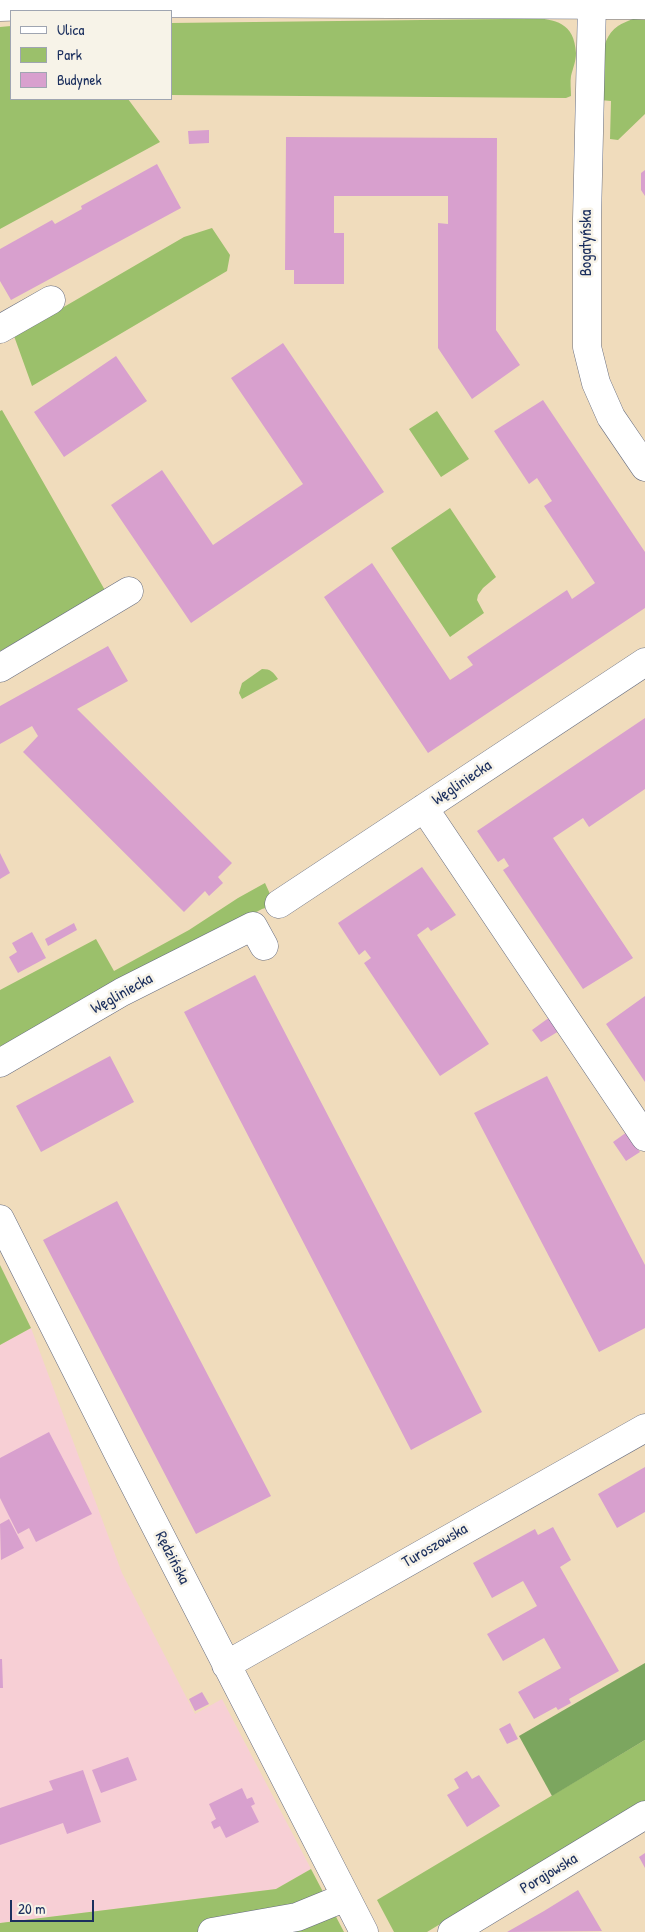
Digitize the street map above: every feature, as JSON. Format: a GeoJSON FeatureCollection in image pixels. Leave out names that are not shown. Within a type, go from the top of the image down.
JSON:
{"type":"FeatureCollection","features":[{"type":"Feature","properties":{"kind":"street"},"geometry":{"type":"LineString","coordinates":[[0,7],[84,2],[629,3]]}},
{"type":"Feature","properties":{"kind":"street","name":"Bogatyńska"},"geometry":{"type":"LineString","coordinates":[[592,4],[586,347],[596,383],[611,417],[645,467]]}},
{"type":"Feature","properties":{"kind":"street"},"geometry":{"type":"LineString","coordinates":[[0,329],[52,300]]}},
{"type":"Feature","properties":{"kind":"street"},"geometry":{"type":"LineString","coordinates":[[0,668],[129,591]]}},
{"type":"Feature","properties":{"kind":"street","name":"Węgliniecka"},"geometry":{"type":"LineString","coordinates":[[279,904],[645,662]]}},
{"type":"Feature","properties":{"kind":"street"},"geometry":{"type":"LineString","coordinates":[[424,808],[645,1137]]}},
{"type":"Feature","properties":{"kind":"street","name":"Węgliniecka"},"geometry":{"type":"LineString","coordinates":[[0,1063],[131,988],[253,926],[264,946]]}},
{"type":"Feature","properties":{"kind":"street","name":"Rędzińska"},"geometry":{"type":"LineString","coordinates":[[0,1219],[226,1665],[364,1932]]}},
{"type":"Feature","properties":{"kind":"street","name":"Turoszowska"},"geometry":{"type":"LineString","coordinates":[[226,1665],[645,1428]]}},
{"type":"Feature","properties":{"kind":"street","name":"Porajowska"},"geometry":{"type":"LineString","coordinates":[[452,1932],[645,1815]]}},
{"type":"Feature","properties":{"kind":"street"},"geometry":{"type":"LineString","coordinates":[[212,1932],[297,1917],[346,1897]]}},
{"type":"Feature","properties":{"kind":"shaded area"},"geometry":{"type":"Polygon","coordinates":[[[31,1328],[122,1573],[195,1714],[222,1699],[311,1869],[276,1889],[0,1923],[0,1345],[31,1328]]]}},
{"type":"Feature","properties":{"kind":"green space"},"geometry":{"type":"Polygon","coordinates":[[[530,18],[552,20],[569,30],[574,39],[576,53],[571,78],[571,96],[566,98],[172,95],[172,23],[530,18]]]}},
{"type":"Feature","properties":{"kind":"green space"},"geometry":{"type":"Polygon","coordinates":[[[633,19],[645,20],[645,114],[618,140],[610,139],[611,101],[600,100],[603,50],[611,33],[620,25],[633,19]]]}},
{"type":"Feature","properties":{"kind":"green space"},"geometry":{"type":"Polygon","coordinates":[[[10,26],[10,100],[129,100],[160,142],[0,229],[0,27],[10,26]]]}},
{"type":"Feature","properties":{"kind":"green space"},"geometry":{"type":"Polygon","coordinates":[[[212,228],[230,255],[227,271],[32,386],[14,336],[184,237],[212,228]]]}},
{"type":"Feature","properties":{"kind":"green space"},"geometry":{"type":"Polygon","coordinates":[[[2,410],[106,592],[0,651],[0,411],[2,410]]]}},
{"type":"Feature","properties":{"kind":"green space"},"geometry":{"type":"Polygon","coordinates":[[[437,411],[469,459],[441,477],[409,429],[437,411]]]}},
{"type":"Feature","properties":{"kind":"green space"},"geometry":{"type":"Polygon","coordinates":[[[450,508],[496,577],[478,595],[477,600],[484,613],[450,637],[391,548],[450,508]]]}},
{"type":"Feature","properties":{"kind":"green space"},"geometry":{"type":"Polygon","coordinates":[[[262,669],[272,671],[278,679],[242,699],[239,693],[242,683],[262,669]]]}},
{"type":"Feature","properties":{"kind":"green space"},"geometry":{"type":"Polygon","coordinates":[[[265,883],[275,905],[262,909],[0,1048],[0,990],[96,939],[114,971],[189,930],[265,883]]]}},
{"type":"Feature","properties":{"kind":"green space"},"geometry":{"type":"Polygon","coordinates":[[[0,1265],[31,1328],[0,1345],[0,1265]]]}},
{"type":"Feature","properties":{"kind":"green space"},"geometry":{"type":"Polygon","coordinates":[[[645,1663],[645,1740],[552,1796],[519,1736],[645,1663]]]}},
{"type":"Feature","properties":{"kind":"green space"},"geometry":{"type":"Polygon","coordinates":[[[645,1740],[645,1801],[427,1932],[394,1932],[377,1900],[645,1740]]]}},
{"type":"Feature","properties":{"kind":"green space"},"geometry":{"type":"Polygon","coordinates":[[[311,1869],[344,1932],[0,1932],[0,1923],[276,1889],[311,1869]]]}},
{"type":"Feature","properties":{"kind":"building"},"geometry":{"type":"Polygon","coordinates":[[[209,130],[209,143],[189,144],[188,131],[209,130]]]}},
{"type":"Feature","properties":{"kind":"building"},"geometry":{"type":"Polygon","coordinates":[[[286,137],[497,138],[496,330],[520,365],[472,399],[438,348],[438,223],[448,224],[448,196],[334,196],[334,233],[344,233],[344,284],[294,284],[294,270],[285,270],[286,137]]]}},
{"type":"Feature","properties":{"kind":"building"},"geometry":{"type":"Polygon","coordinates":[[[157,164],[181,208],[11,300],[0,281],[0,249],[52,220],[55,224],[82,209],[81,206],[157,164]]]}},
{"type":"Feature","properties":{"kind":"building"},"geometry":{"type":"Polygon","coordinates":[[[645,170],[645,196],[641,190],[641,173],[645,170]]]}},
{"type":"Feature","properties":{"kind":"building"},"geometry":{"type":"Polygon","coordinates":[[[283,343],[384,492],[191,623],[111,505],[162,470],[213,545],[303,484],[231,378],[283,343]]]}},
{"type":"Feature","properties":{"kind":"building"},"geometry":{"type":"Polygon","coordinates":[[[116,356],[147,401],[64,457],[34,412],[116,356]]]}},
{"type":"Feature","properties":{"kind":"building"},"geometry":{"type":"Polygon","coordinates":[[[543,400],[645,552],[645,608],[428,753],[324,597],[372,563],[450,680],[473,665],[467,657],[567,590],[572,599],[595,583],[544,506],[552,501],[537,478],[529,484],[494,431],[543,400]]]}},
{"type":"Feature","properties":{"kind":"building"},"geometry":{"type":"Polygon","coordinates":[[[108,646],[128,681],[77,709],[232,863],[218,877],[223,883],[209,896],[205,891],[184,912],[23,752],[38,736],[32,726],[0,744],[0,706],[108,646]]]}},
{"type":"Feature","properties":{"kind":"building"},"geometry":{"type":"Polygon","coordinates":[[[645,718],[645,789],[589,827],[583,818],[553,838],[633,958],[583,989],[503,870],[509,866],[504,858],[498,862],[477,831],[645,718]]]}},
{"type":"Feature","properties":{"kind":"building"},"geometry":{"type":"Polygon","coordinates":[[[0,853],[10,873],[0,879],[0,853]]]}},
{"type":"Feature","properties":{"kind":"building"},"geometry":{"type":"Polygon","coordinates":[[[422,867],[456,915],[431,931],[428,927],[417,935],[489,1044],[440,1076],[364,963],[371,958],[365,950],[359,955],[338,923],[422,867]]]}},
{"type":"Feature","properties":{"kind":"building"},"geometry":{"type":"Polygon","coordinates":[[[74,923],[77,930],[48,946],[45,939],[74,923]]]}},
{"type":"Feature","properties":{"kind":"building"},"geometry":{"type":"Polygon","coordinates":[[[32,932],[46,958],[18,973],[9,957],[17,952],[12,943],[32,932]]]}},
{"type":"Feature","properties":{"kind":"building"},"geometry":{"type":"Polygon","coordinates":[[[255,975],[482,1412],[411,1450],[184,1012],[255,975]]]}},
{"type":"Feature","properties":{"kind":"building"},"geometry":{"type":"Polygon","coordinates":[[[645,996],[645,1082],[606,1024],[645,996]]]}},
{"type":"Feature","properties":{"kind":"building"},"geometry":{"type":"Polygon","coordinates":[[[550,1017],[559,1031],[541,1042],[532,1030],[550,1017]]]}},
{"type":"Feature","properties":{"kind":"building"},"geometry":{"type":"Polygon","coordinates":[[[110,1056],[134,1102],[41,1152],[16,1106],[110,1056]]]}},
{"type":"Feature","properties":{"kind":"building"},"geometry":{"type":"Polygon","coordinates":[[[547,1076],[645,1265],[645,1328],[599,1352],[474,1113],[547,1076]]]}},
{"type":"Feature","properties":{"kind":"building"},"geometry":{"type":"Polygon","coordinates":[[[627,1132],[640,1152],[626,1161],[613,1142],[627,1132]]]}},
{"type":"Feature","properties":{"kind":"building"},"geometry":{"type":"Polygon","coordinates":[[[117,1201],[271,1496],[196,1534],[43,1240],[117,1201]]]}},
{"type":"Feature","properties":{"kind":"building"},"geometry":{"type":"Polygon","coordinates":[[[49,1432],[92,1514],[36,1542],[29,1528],[18,1534],[0,1498],[0,1458],[49,1432]]]}},
{"type":"Feature","properties":{"kind":"building"},"geometry":{"type":"Polygon","coordinates":[[[645,1467],[645,1512],[617,1528],[598,1494],[645,1467]]]}},
{"type":"Feature","properties":{"kind":"building"},"geometry":{"type":"Polygon","coordinates":[[[9,1519],[24,1548],[1,1560],[0,1524],[9,1519]]]}},
{"type":"Feature","properties":{"kind":"building"},"geometry":{"type":"Polygon","coordinates":[[[553,1527],[571,1560],[560,1567],[619,1671],[569,1699],[571,1703],[558,1710],[556,1707],[534,1719],[518,1692],[561,1668],[544,1638],[503,1661],[487,1634],[537,1606],[523,1581],[492,1598],[473,1563],[535,1529],[538,1535],[553,1527]]]}},
{"type":"Feature","properties":{"kind":"building"},"geometry":{"type":"Polygon","coordinates":[[[0,1659],[2,1659],[3,1688],[0,1688],[0,1659]]]}},
{"type":"Feature","properties":{"kind":"building"},"geometry":{"type":"Polygon","coordinates":[[[202,1692],[209,1704],[195,1711],[189,1699],[202,1692]]]}},
{"type":"Feature","properties":{"kind":"building"},"geometry":{"type":"Polygon","coordinates":[[[510,1723],[518,1739],[507,1744],[499,1729],[510,1723]]]}},
{"type":"Feature","properties":{"kind":"building"},"geometry":{"type":"Polygon","coordinates":[[[128,1757],[137,1780],[101,1793],[92,1770],[128,1757]]]}},
{"type":"Feature","properties":{"kind":"building"},"geometry":{"type":"Polygon","coordinates":[[[83,1770],[101,1822],[67,1834],[63,1823],[0,1845],[0,1808],[53,1790],[49,1781],[83,1770]]]}},
{"type":"Feature","properties":{"kind":"building"},"geometry":{"type":"Polygon","coordinates":[[[467,1771],[472,1779],[479,1775],[500,1806],[467,1827],[447,1795],[459,1788],[454,1779],[467,1771]]]}},
{"type":"Feature","properties":{"kind":"building"},"geometry":{"type":"Polygon","coordinates":[[[242,1788],[247,1799],[252,1797],[255,1804],[251,1806],[259,1822],[226,1838],[220,1826],[214,1829],[211,1822],[216,1819],[209,1804],[242,1788]]]}},
{"type":"Feature","properties":{"kind":"building"},"geometry":{"type":"Polygon","coordinates":[[[645,1853],[645,1868],[639,1857],[645,1853]]]}},
{"type":"Feature","properties":{"kind":"building"},"geometry":{"type":"Polygon","coordinates":[[[578,1890],[602,1931],[507,1932],[544,1911],[578,1890]]]}}]}
